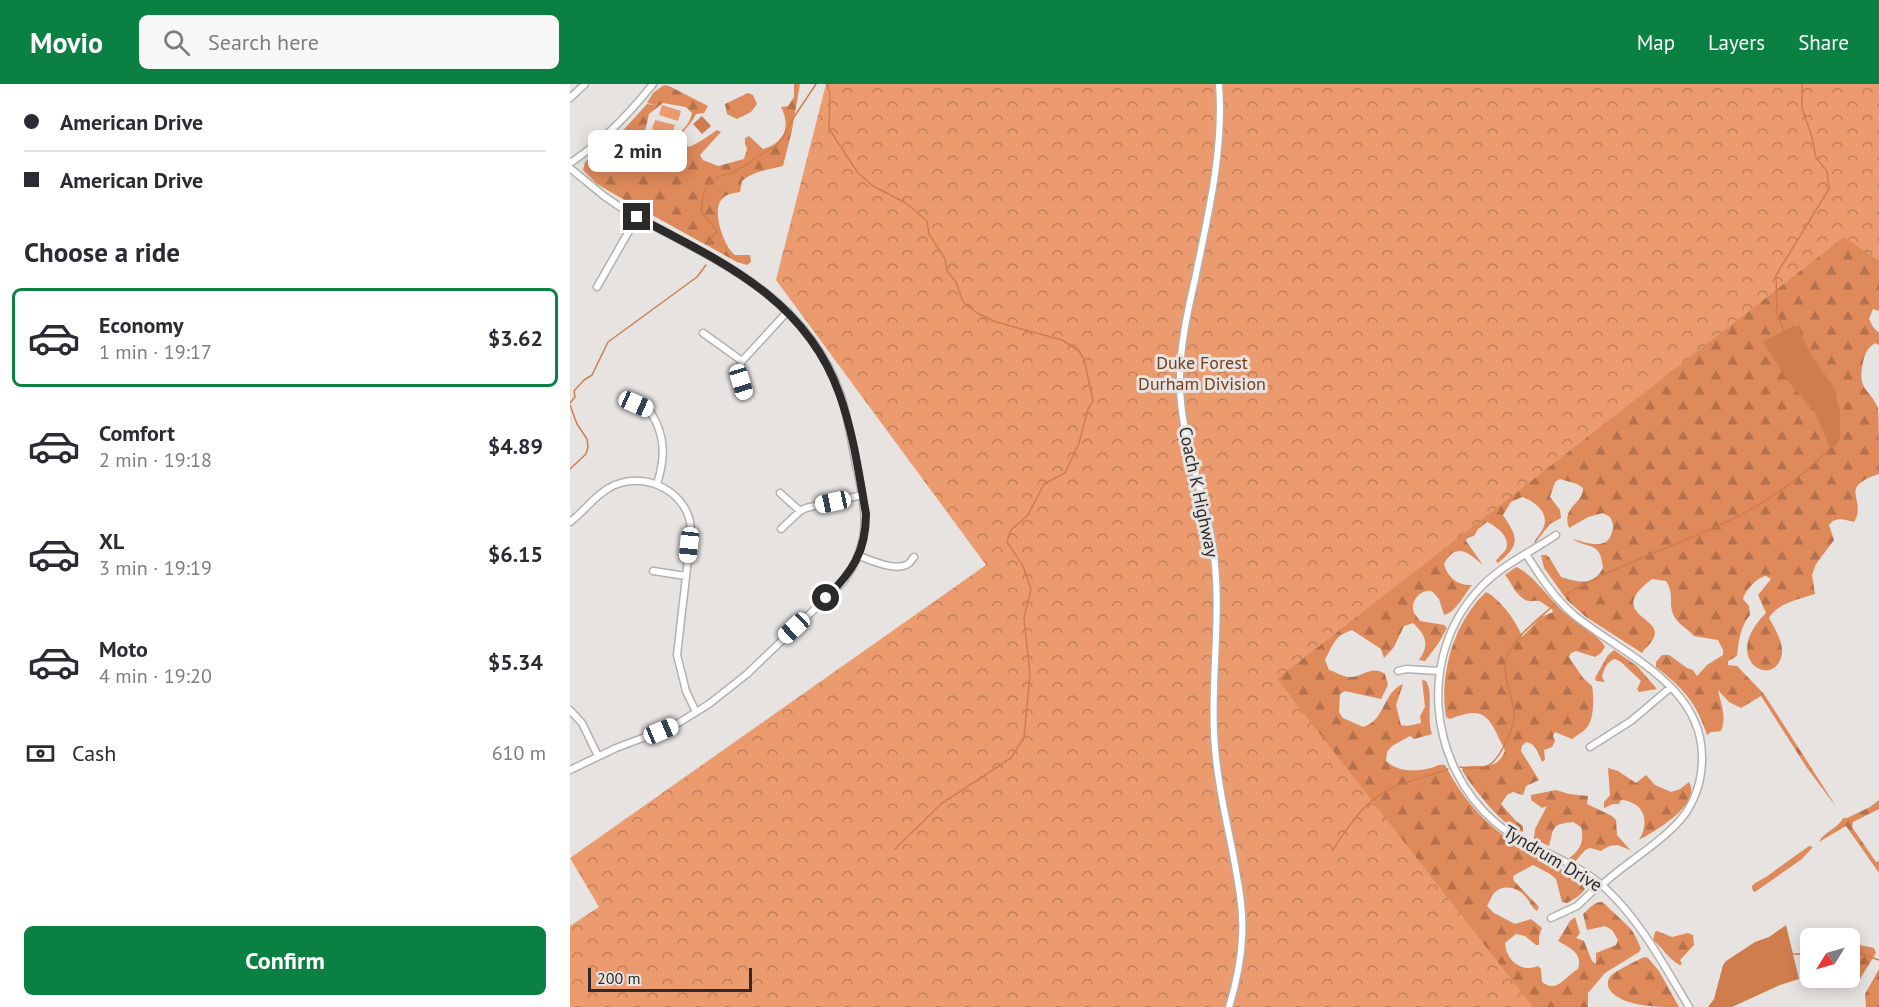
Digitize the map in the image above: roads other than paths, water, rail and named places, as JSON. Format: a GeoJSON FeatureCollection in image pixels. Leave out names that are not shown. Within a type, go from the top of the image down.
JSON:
{"type":"FeatureCollection","features":[{"type":"Feature","properties":{"kind":"street"},"geometry":{"type":"LineString","coordinates":[[570,98],[585,84]]}},
{"type":"Feature","properties":{"kind":"street"},"geometry":{"type":"LineString","coordinates":[[570,163],[616,126],[653,84]]}},
{"type":"Feature","properties":{"kind":"street","name":"Coach K Highway"},"geometry":{"type":"LineString","coordinates":[[1219,84],[1218,154],[1189,308],[1180,384],[1183,422],[1208,521],[1216,574],[1215,750],[1240,893],[1242,922],[1240,965],[1229,1007]]}},
{"type":"Feature","properties":{"kind":"street"},"geometry":{"type":"LineString","coordinates":[[570,168],[604,196],[637,217],[734,270],[788,311],[820,353],[839,393],[847,419],[866,528],[859,556],[843,582],[738,682],[672,727],[598,756],[570,770]]}},
{"type":"Feature","properties":{"kind":"street"},"geometry":{"type":"LineString","coordinates":[[597,287],[637,217]]}},
{"type":"Feature","properties":{"kind":"street"},"geometry":{"type":"LineString","coordinates":[[744,393],[739,372],[742,361],[788,311]]}},
{"type":"Feature","properties":{"kind":"street"},"geometry":{"type":"LineString","coordinates":[[703,333],[742,361]]}},
{"type":"Feature","properties":{"kind":"street"},"geometry":{"type":"LineString","coordinates":[[636,404],[648,410],[660,430],[663,461],[657,484]]}},
{"type":"Feature","properties":{"kind":"street"},"geometry":{"type":"LineString","coordinates":[[570,522],[612,486],[636,480],[657,484],[678,499],[688,514],[691,528],[677,655],[681,675],[696,712]]}},
{"type":"Feature","properties":{"kind":"street"},"geometry":{"type":"LineString","coordinates":[[780,493],[800,511]]}},
{"type":"Feature","properties":{"kind":"street"},"geometry":{"type":"LineString","coordinates":[[781,529],[800,511],[862,495]]}},
{"type":"Feature","properties":{"kind":"street","name":"Tyndrum Drive"},"geometry":{"type":"LineString","coordinates":[[1556,535],[1488,581],[1469,602],[1449,638],[1439,671],[1438,708],[1442,736],[1455,770],[1470,794],[1490,818],[1514,836],[1601,884],[1638,927],[1689,1007]]}},
{"type":"Feature","properties":{"kind":"street"},"geometry":{"type":"LineString","coordinates":[[1526,554],[1546,584],[1567,608],[1641,661],[1670,688],[1690,713],[1699,734],[1702,757],[1698,785],[1689,808],[1677,823],[1577,906],[1551,918]]}},
{"type":"Feature","properties":{"kind":"street"},"geometry":{"type":"LineString","coordinates":[[859,556],[890,566],[908,564],[914,557]]}},
{"type":"Feature","properties":{"kind":"street"},"geometry":{"type":"LineString","coordinates":[[653,571],[686,576]]}},
{"type":"Feature","properties":{"kind":"street"},"geometry":{"type":"LineString","coordinates":[[1398,670],[1439,671]]}},
{"type":"Feature","properties":{"kind":"street"},"geometry":{"type":"LineString","coordinates":[[1590,747],[1631,721],[1670,688]]}},
{"type":"Feature","properties":{"kind":"street"},"geometry":{"type":"LineString","coordinates":[[570,710],[582,723],[598,756]]}},
{"type":"Feature","properties":{"kind":"waterway"},"geometry":{"type":"LineString","coordinates":[[708,244],[717,231],[701,211],[704,192],[709,183],[719,176],[732,173],[775,147],[816,84]]}},
{"type":"Feature","properties":{"kind":"waterway"},"geometry":{"type":"LineString","coordinates":[[827,84],[830,94],[829,129],[858,173],[873,186],[906,203],[927,221],[929,234],[945,259],[947,271],[956,282],[963,302],[977,313],[996,322],[1062,340],[1079,351],[1084,359],[1093,401],[1088,409],[1079,443],[1065,473],[1044,484],[1028,515],[1011,530],[1007,542],[1023,566],[1031,589],[1024,618],[1030,675],[1024,737],[1011,758],[941,804],[895,849]]}},
{"type":"Feature","properties":{"kind":"waterway"},"geometry":{"type":"LineString","coordinates":[[1784,331],[1777,315],[1776,275],[1829,189],[1827,171],[1816,158],[1812,137],[1802,108],[1802,84]]}},
{"type":"Feature","properties":{"kind":"waterway"},"geometry":{"type":"LineString","coordinates":[[570,403],[575,397],[574,391],[592,375],[608,342],[697,277],[706,265]]}},
{"type":"Feature","properties":{"kind":"waterway"},"geometry":{"type":"LineString","coordinates":[[570,405],[577,424],[587,439],[588,447],[586,454],[570,469]]}},
{"type":"Feature","properties":{"kind":"waterway"},"geometry":{"type":"LineString","coordinates":[[1565,595],[1625,565],[1747,512],[1814,464],[1830,448]]}},
{"type":"Feature","properties":{"kind":"waterway"},"geometry":{"type":"LineString","coordinates":[[1460,767],[1484,767],[1492,763],[1500,753],[1514,719],[1513,704],[1505,674],[1506,659],[1520,636],[1555,604]]}},
{"type":"Feature","properties":{"kind":"waterway"},"geometry":{"type":"LineString","coordinates":[[1332,851],[1358,814],[1374,799],[1394,787],[1448,769]]}},
{"type":"Feature","properties":{"kind":"waterway"},"geometry":{"type":"LineString","coordinates":[[1860,953],[1879,960]]}},
{"type":"Feature","properties":{"kind":"waterway"},"geometry":{"type":"LineString","coordinates":[[1791,954],[1800,954]]}},
{"type":"Feature","properties":{"kind":"park label","name":"Duke Forest Durham Division"},"geometry":{"type":"Point","coordinates":[1202,372]}}]}
